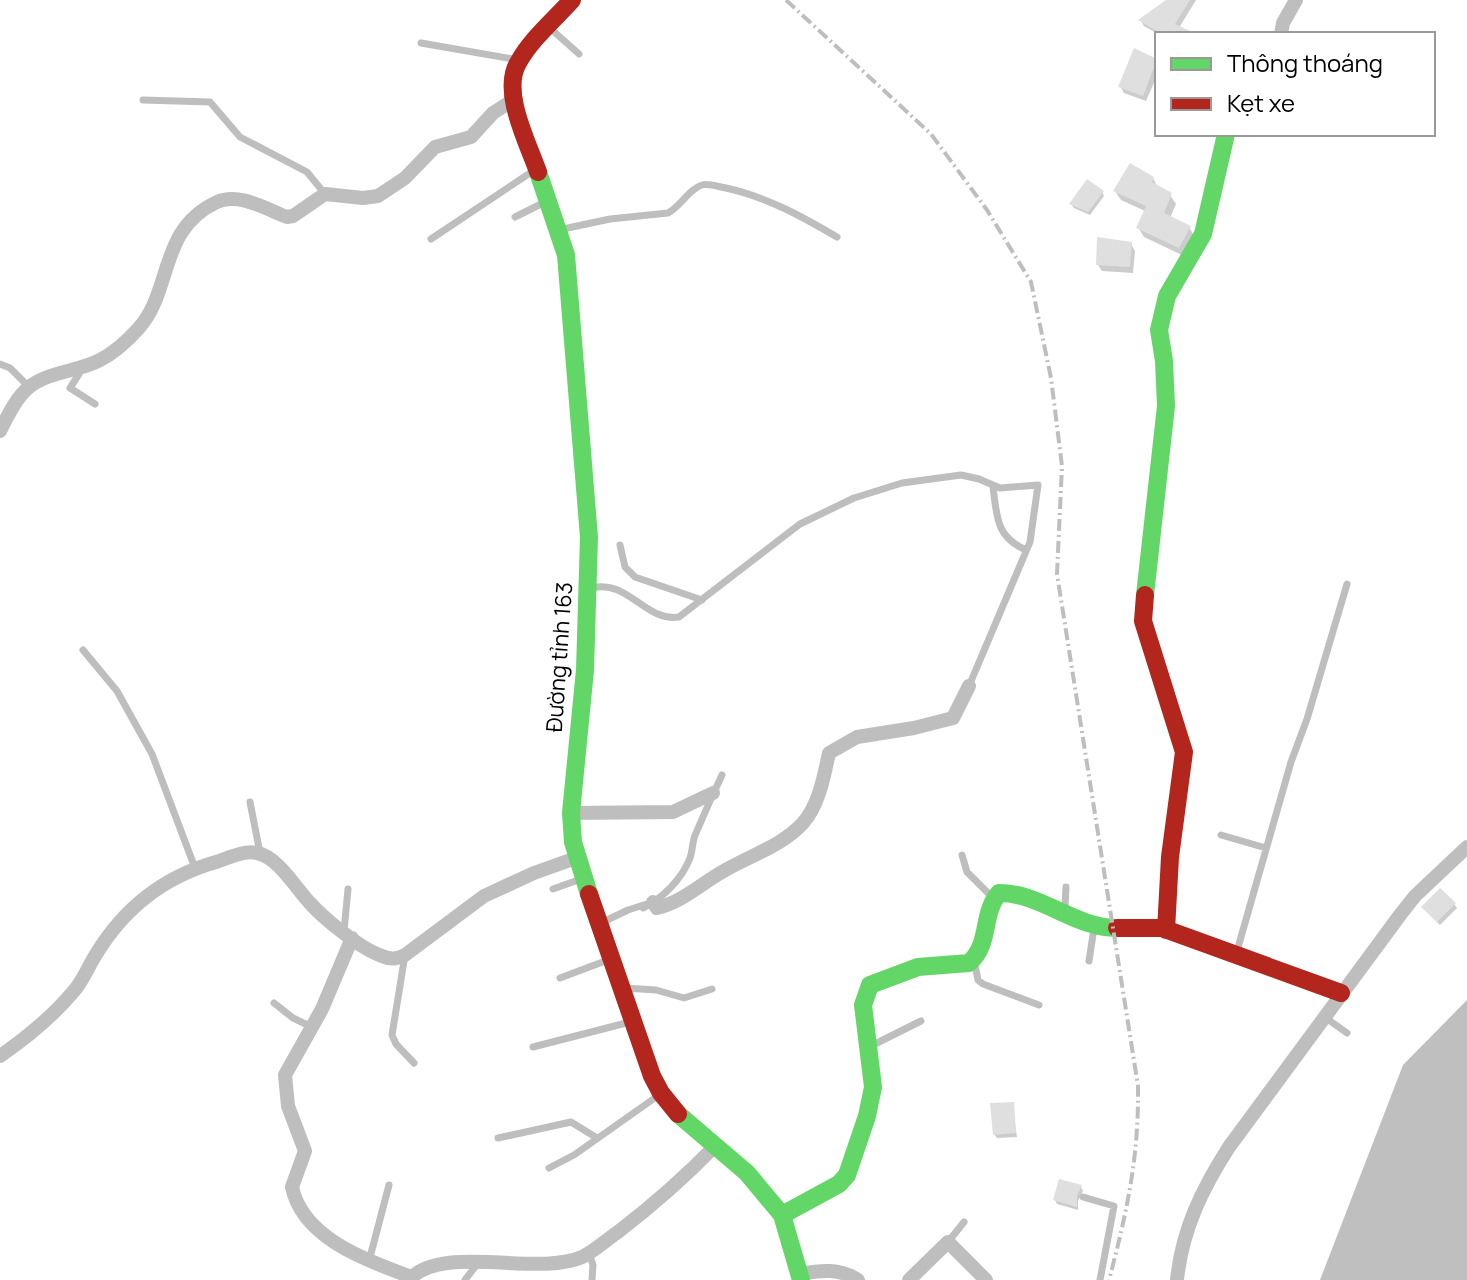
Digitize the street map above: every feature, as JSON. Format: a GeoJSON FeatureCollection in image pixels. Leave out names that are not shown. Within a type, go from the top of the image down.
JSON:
{"type":"FeatureCollection","features":[{"type":"Feature","properties":{"kind":"street","name":"Đường tỉnh 163"},"geometry":{"type":"LineString","coordinates":[[572,0],[547,25],[520,60],[512,82],[513,100],[566,255],[571,309],[589,537],[585,670],[571,813],[576,858],[632,1022],[661,1093],[682,1119],[747,1173],[782,1215],[801,1277]]}},
{"type":"Feature","properties":{"kind":"street"},"geometry":{"type":"LineString","coordinates":[[1281,32],[1296,0]]}},
{"type":"Feature","properties":{"kind":"street"},"geometry":{"type":"LineString","coordinates":[[0,431],[21,394],[29,387],[54,375],[102,360],[135,332],[151,314],[165,264],[179,236],[214,203],[225,199],[250,202],[287,217],[325,194],[363,198],[378,196],[391,190],[435,147],[471,137],[493,113],[513,100]]}},
{"type":"Feature","properties":{"kind":"street"},"geometry":{"type":"LineString","coordinates":[[1166,930],[1170,857],[1184,752],[1143,621],[1166,406],[1159,330],[1167,296],[1203,234],[1226,136]]}},
{"type":"Feature","properties":{"kind":"street"},"geometry":{"type":"LineString","coordinates":[[653,902],[657,908],[671,904],[722,872],[788,837],[805,821],[820,790],[829,753],[857,737],[953,718],[969,686]]}},
{"type":"Feature","properties":{"kind":"street"},"geometry":{"type":"LineString","coordinates":[[571,813],[673,812],[713,793]]}},
{"type":"Feature","properties":{"kind":"street"},"geometry":{"type":"LineString","coordinates":[[1177,1280],[1192,1212],[1205,1183],[1323,1016],[1415,896],[1467,847]]}},
{"type":"Feature","properties":{"kind":"street"},"geometry":{"type":"LineString","coordinates":[[0,1056],[70,996],[83,981],[93,958],[115,925],[130,909],[163,884],[195,868],[246,853],[260,853],[279,868],[311,905],[348,934],[384,957],[396,959],[484,896],[523,877],[576,858]]}},
{"type":"Feature","properties":{"kind":"street"},"geometry":{"type":"LineString","coordinates":[[782,1215],[839,1184],[847,1175],[867,1116],[873,1087],[863,1005],[870,985],[927,963],[969,963],[975,960],[984,941],[993,898],[999,893],[1016,894],[1094,926],[1147,925],[1166,930],[1237,953],[1341,993]]}},
{"type":"Feature","properties":{"kind":"street"},"geometry":{"type":"LineString","coordinates":[[348,934],[312,1027],[285,1075],[288,1106],[305,1151],[292,1187],[293,1193],[320,1230],[369,1261],[410,1278],[423,1269],[444,1264],[570,1261],[589,1253],[675,1187],[715,1146]]}},
{"type":"Feature","properties":{"kind":"street"},"geometry":{"type":"LineString","coordinates":[[909,1280],[948,1242],[986,1280]]}},
{"type":"Feature","properties":{"kind":"street"},"geometry":{"type":"LineString","coordinates":[[801,1277],[824,1270],[858,1280]]}},
{"type":"Feature","properties":{"kind":"lane"},"geometry":{"type":"LineString","coordinates":[[547,25],[579,54]]}},
{"type":"Feature","properties":{"kind":"lane"},"geometry":{"type":"LineString","coordinates":[[421,43],[520,60]]}},
{"type":"Feature","properties":{"kind":"lane"},"geometry":{"type":"LineString","coordinates":[[143,100],[210,102],[240,137],[307,172],[325,194]]}},
{"type":"Feature","properties":{"kind":"lane"},"geometry":{"type":"LineString","coordinates":[[431,239],[535,170]]}},
{"type":"Feature","properties":{"kind":"lane"},"geometry":{"type":"LineString","coordinates":[[557,230],[610,219],[668,213],[676,209],[695,188],[705,184],[740,191],[783,206],[837,237]]}},
{"type":"Feature","properties":{"kind":"lane"},"geometry":{"type":"LineString","coordinates":[[515,217],[547,201]]}},
{"type":"Feature","properties":{"kind":"lane"},"geometry":{"type":"LineString","coordinates":[[0,364],[10,368],[29,387]]}},
{"type":"Feature","properties":{"kind":"lane"},"geometry":{"type":"LineString","coordinates":[[80,367],[70,388],[95,404]]}},
{"type":"Feature","properties":{"kind":"lane"},"geometry":{"type":"LineString","coordinates":[[589,588],[607,586],[623,591],[652,612],[669,618],[689,611],[726,578],[800,524],[854,498],[902,483],[947,476],[970,476],[993,487],[1038,485],[1033,527],[1026,550],[969,686]]}},
{"type":"Feature","properties":{"kind":"lane"},"geometry":{"type":"LineString","coordinates":[[993,487],[997,520],[1003,533],[1010,543],[1026,550]]}},
{"type":"Feature","properties":{"kind":"lane"},"geometry":{"type":"LineString","coordinates":[[620,545],[625,567],[635,577],[702,600]]}},
{"type":"Feature","properties":{"kind":"lane"},"geometry":{"type":"LineString","coordinates":[[1237,953],[1347,584]]}},
{"type":"Feature","properties":{"kind":"lane"},"geometry":{"type":"LineString","coordinates":[[83,650],[117,691],[152,754],[195,868]]}},
{"type":"Feature","properties":{"kind":"lane"},"geometry":{"type":"LineString","coordinates":[[598,925],[653,902],[679,877],[690,858],[693,838],[722,775]]}},
{"type":"Feature","properties":{"kind":"lane"},"geometry":{"type":"LineString","coordinates":[[250,802],[260,853]]}},
{"type":"Feature","properties":{"kind":"lane"},"geometry":{"type":"LineString","coordinates":[[1221,835],[1266,848]]}},
{"type":"Feature","properties":{"kind":"lane"},"geometry":{"type":"LineString","coordinates":[[962,855],[967,872],[993,898]]}},
{"type":"Feature","properties":{"kind":"lane"},"geometry":{"type":"LineString","coordinates":[[553,889],[583,878]]}},
{"type":"Feature","properties":{"kind":"lane"},"geometry":{"type":"LineString","coordinates":[[1065,914],[1066,887]]}},
{"type":"Feature","properties":{"kind":"lane"},"geometry":{"type":"LineString","coordinates":[[348,889],[348,934]]}},
{"type":"Feature","properties":{"kind":"lane"},"geometry":{"type":"LineString","coordinates":[[1089,961],[1094,926]]}},
{"type":"Feature","properties":{"kind":"lane"},"geometry":{"type":"LineString","coordinates":[[405,955],[392,1035],[396,1044],[414,1063]]}},
{"type":"Feature","properties":{"kind":"lane"},"geometry":{"type":"LineString","coordinates":[[560,978],[610,959]]}},
{"type":"Feature","properties":{"kind":"lane"},"geometry":{"type":"LineString","coordinates":[[975,960],[976,974],[983,984],[1039,1005]]}},
{"type":"Feature","properties":{"kind":"lane"},"geometry":{"type":"LineString","coordinates":[[620,988],[656,990],[684,998],[712,989]]}},
{"type":"Feature","properties":{"kind":"lane"},"geometry":{"type":"LineString","coordinates":[[274,1003],[293,1018],[312,1027]]}},
{"type":"Feature","properties":{"kind":"lane"},"geometry":{"type":"LineString","coordinates":[[1323,1016],[1347,1033]]}},
{"type":"Feature","properties":{"kind":"lane"},"geometry":{"type":"LineString","coordinates":[[868,1047],[921,1021]]}},
{"type":"Feature","properties":{"kind":"lane"},"geometry":{"type":"LineString","coordinates":[[533,1047],[632,1022]]}},
{"type":"Feature","properties":{"kind":"lane"},"geometry":{"type":"LineString","coordinates":[[549,1168],[574,1155],[661,1093]]}},
{"type":"Feature","properties":{"kind":"lane"},"geometry":{"type":"LineString","coordinates":[[498,1138],[571,1122],[597,1138]]}},
{"type":"Feature","properties":{"kind":"lane"},"geometry":{"type":"LineString","coordinates":[[369,1261],[389,1185]]}},
{"type":"Feature","properties":{"kind":"lane"},"geometry":{"type":"LineString","coordinates":[[1083,1197],[1114,1206],[1100,1280]]}},
{"type":"Feature","properties":{"kind":"lane"},"geometry":{"type":"LineString","coordinates":[[948,1242],[964,1222]]}},
{"type":"Feature","properties":{"kind":"lane"},"geometry":{"type":"LineString","coordinates":[[589,1253],[593,1265],[592,1280]]}},
{"type":"Feature","properties":{"kind":"lane"},"geometry":{"type":"LineString","coordinates":[[465,1280],[478,1263]]}},
{"type":"Feature","properties":{"kind":"shaded area"},"geometry":{"type":"Polygon","coordinates":[[[1467,1000],[1467,1280],[1320,1280],[1403,1065],[1467,1000]]]}},
{"type":"Feature","properties":{"kind":"building"},"geometry":{"type":"Polygon","coordinates":[[[1166,0],[1190,0],[1175,24],[1193,32],[1159,32],[1138,20],[1166,0]]]}},
{"type":"Feature","properties":{"kind":"building"},"geometry":{"type":"Polygon","coordinates":[[[1134,48],[1155,58],[1143,96],[1118,87],[1134,48]]]}},
{"type":"Feature","properties":{"kind":"building"},"geometry":{"type":"Polygon","coordinates":[[[1130,163],[1154,177],[1152,182],[1172,193],[1164,213],[1191,226],[1179,248],[1136,228],[1146,206],[1113,191],[1130,163]]]}},
{"type":"Feature","properties":{"kind":"building"},"geometry":{"type":"Polygon","coordinates":[[[1087,179],[1104,191],[1088,212],[1069,204],[1087,179]]]}},
{"type":"Feature","properties":{"kind":"building"},"geometry":{"type":"Polygon","coordinates":[[[1097,237],[1132,242],[1130,267],[1096,265],[1097,237]]]}},
{"type":"Feature","properties":{"kind":"building"},"geometry":{"type":"Polygon","coordinates":[[[1440,888],[1456,903],[1437,922],[1421,907],[1440,888]]]}},
{"type":"Feature","properties":{"kind":"building"},"geometry":{"type":"Polygon","coordinates":[[[1014,1102],[1016,1133],[993,1135],[990,1103],[1014,1102]]]}},
{"type":"Feature","properties":{"kind":"building"},"geometry":{"type":"Polygon","coordinates":[[[1059,1179],[1082,1185],[1077,1196],[1077,1207],[1053,1200],[1059,1179]]]}},
{"type":"Feature","properties":{"kind":"railway"},"geometry":{"type":"LineString","coordinates":[[786,0],[931,134],[987,210],[1031,282],[1051,378],[1062,466],[1057,574],[1138,1086],[1131,1184],[1109,1280]]}},
{"type":"Feature","properties":{"kind":"traffic: fast"},"geometry":{"type":"LineString","coordinates":[[1145,595],[1166,406],[1159,330],[1167,296],[1203,234],[1226,136]]}},
{"type":"Feature","properties":{"kind":"traffic: fast"},"geometry":{"type":"LineString","coordinates":[[538,172],[566,255],[589,537],[585,670],[571,813],[573,842],[589,894]]}},
{"type":"Feature","properties":{"kind":"traffic: fast"},"geometry":{"type":"LineString","coordinates":[[782,1215],[839,1184],[847,1175],[867,1116],[873,1087],[863,1005],[870,985],[918,967],[969,963],[980,947],[993,901],[999,893],[1030,898],[1086,923],[1117,928]]}},
{"type":"Feature","properties":{"kind":"traffic: fast"},"geometry":{"type":"LineString","coordinates":[[678,1114],[747,1173],[782,1215],[801,1280]]}},
{"type":"Feature","properties":{"kind":"traffic: jam"},"geometry":{"type":"LineString","coordinates":[[538,172],[514,103],[514,75],[529,46],[572,0]]}},
{"type":"Feature","properties":{"kind":"traffic: jam"},"geometry":{"type":"LineString","coordinates":[[1145,595],[1143,621],[1184,752],[1170,857],[1166,930]]}},
{"type":"Feature","properties":{"kind":"traffic: jam"},"geometry":{"type":"LineString","coordinates":[[589,894],[652,1076],[678,1114]]}},
{"type":"Feature","properties":{"kind":"traffic: jam"},"geometry":{"type":"LineString","coordinates":[[1117,928],[1162,928],[1341,993]]}}]}
